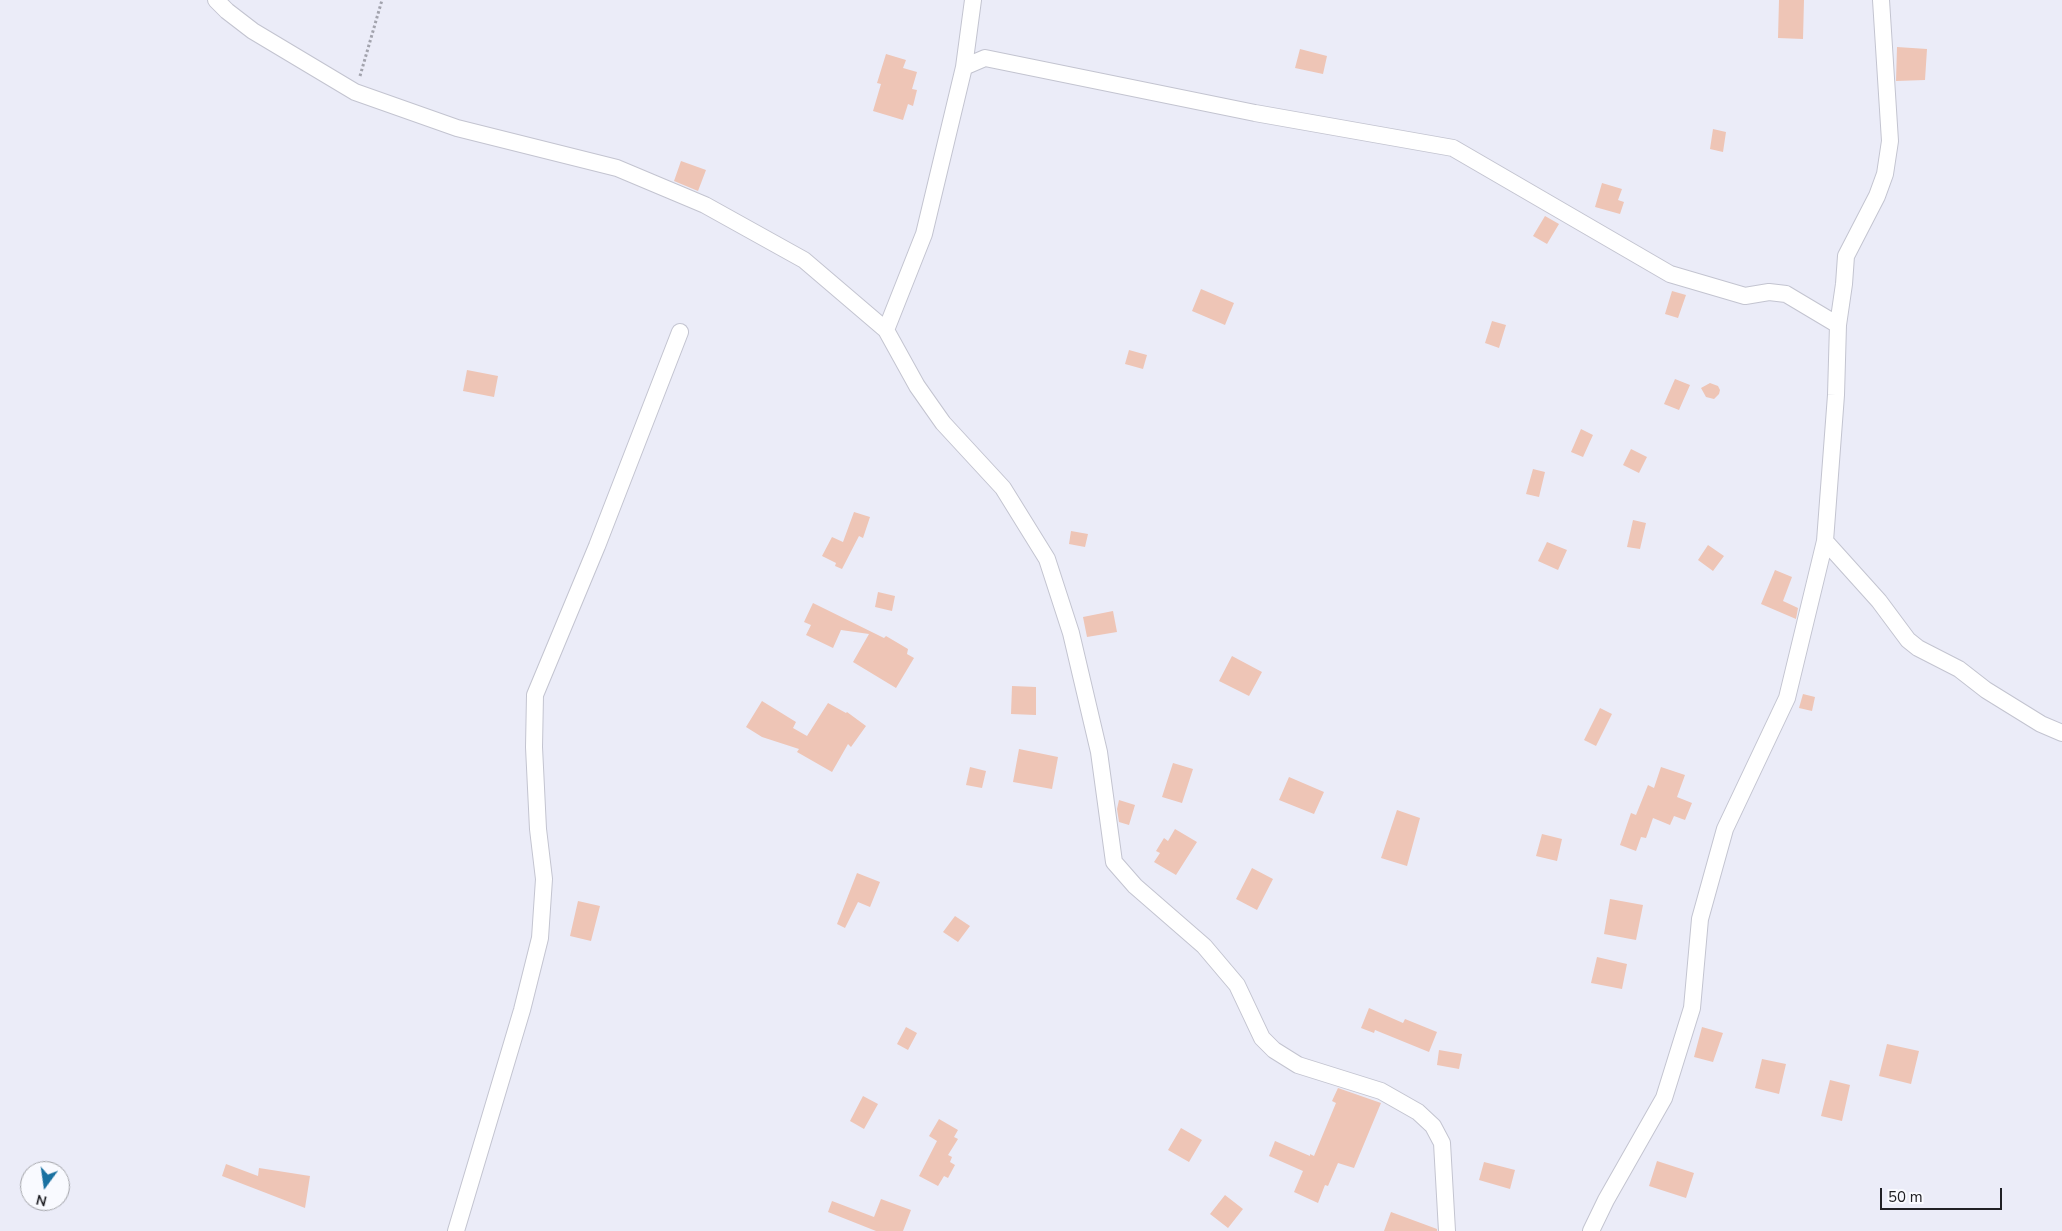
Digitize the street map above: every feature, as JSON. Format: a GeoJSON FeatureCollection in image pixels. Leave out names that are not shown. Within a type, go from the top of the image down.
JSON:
{"type":"FeatureCollection","features":[{"type":"Feature","properties":{"kind":"street"},"geometry":{"type":"LineString","coordinates":[[216,0],[253,31],[355,92],[457,128],[617,168],[705,205],[804,260],[886,330],[922,394],[943,423],[1003,488],[1047,559],[1071,633],[1099,752],[1114,862],[1135,886],[1204,946],[1237,984],[1262,1038],[1274,1050],[1298,1065],[1381,1091],[1418,1112],[1433,1126],[1442,1143],[1447,1231]]}},
{"type":"Feature","properties":{"kind":"street"},"geometry":{"type":"LineString","coordinates":[[886,330],[924,234],[964,67],[973,0]]}},
{"type":"Feature","properties":{"kind":"street"},"geometry":{"type":"LineString","coordinates":[[1591,1231],[1606,1200],[1664,1098],[1692,1008],[1700,919],[1725,829],[1787,698],[1825,540],[1836,395],[1838,324],[1846,256],[1877,196],[1885,174],[1890,141],[1881,0]]}},
{"type":"Feature","properties":{"kind":"street"},"geometry":{"type":"LineString","coordinates":[[964,67],[985,58],[1255,113],[1453,148],[1670,274],[1745,296],[1769,292],[1786,294],[1838,324]]}},
{"type":"Feature","properties":{"kind":"street"},"geometry":{"type":"LineString","coordinates":[[456,1231],[522,1010],[540,938],[544,879],[538,829],[534,747],[535,694],[597,546],[680,332]]}},
{"type":"Feature","properties":{"kind":"street"},"geometry":{"type":"LineString","coordinates":[[1825,540],[1879,601],[1908,640],[1918,648],[1958,669],[1986,690],[2041,724],[2062,733]]}},
{"type":"Feature","properties":{"kind":"path"},"geometry":{"type":"LineString","coordinates":[[355,92],[382,0]]}},
{"type":"Feature","properties":{"kind":"building"},"geometry":{"type":"Polygon","coordinates":[[[1779,0],[1804,0],[1803,39],[1778,38],[1779,0]]]}},
{"type":"Feature","properties":{"kind":"building"},"geometry":{"type":"Polygon","coordinates":[[[1897,47],[1927,49],[1925,80],[1896,81],[1897,47]]]}},
{"type":"Feature","properties":{"kind":"building"},"geometry":{"type":"Polygon","coordinates":[[[1300,49],[1327,56],[1323,74],[1295,68],[1300,49]]]}},
{"type":"Feature","properties":{"kind":"building"},"geometry":{"type":"Polygon","coordinates":[[[886,54],[906,60],[903,68],[917,72],[912,89],[917,90],[913,106],[908,104],[903,120],[873,111],[881,84],[877,83],[886,54]]]}},
{"type":"Feature","properties":{"kind":"building"},"geometry":{"type":"Polygon","coordinates":[[[1713,129],[1726,132],[1723,152],[1710,149],[1713,129]]]}},
{"type":"Feature","properties":{"kind":"building"},"geometry":{"type":"Polygon","coordinates":[[[681,161],[706,170],[698,191],[674,181],[681,161]]]}},
{"type":"Feature","properties":{"kind":"building"},"geometry":{"type":"Polygon","coordinates":[[[1602,183],[1622,189],[1618,200],[1624,202],[1620,214],[1595,207],[1602,183]]]}},
{"type":"Feature","properties":{"kind":"building"},"geometry":{"type":"Polygon","coordinates":[[[1545,216],[1559,224],[1547,244],[1533,236],[1545,216]]]}},
{"type":"Feature","properties":{"kind":"building"},"geometry":{"type":"Polygon","coordinates":[[[1201,289],[1234,303],[1225,325],[1192,311],[1201,289]]]}},
{"type":"Feature","properties":{"kind":"building"},"geometry":{"type":"Polygon","coordinates":[[[1672,291],[1686,295],[1678,318],[1665,314],[1672,291]]]}},
{"type":"Feature","properties":{"kind":"building"},"geometry":{"type":"Polygon","coordinates":[[[1492,321],[1506,325],[1499,348],[1485,343],[1492,321]]]}},
{"type":"Feature","properties":{"kind":"building"},"geometry":{"type":"Polygon","coordinates":[[[1129,350],[1147,355],[1143,369],[1125,364],[1129,350]]]}},
{"type":"Feature","properties":{"kind":"building"},"geometry":{"type":"Polygon","coordinates":[[[467,370],[498,376],[494,397],[463,391],[467,370]]]}},
{"type":"Feature","properties":{"kind":"building"},"geometry":{"type":"Polygon","coordinates":[[[1675,379],[1690,385],[1679,410],[1664,404],[1675,379]]]}},
{"type":"Feature","properties":{"kind":"building"},"geometry":{"type":"Polygon","coordinates":[[[1710,383],[1718,386],[1720,390],[1714,399],[1706,397],[1701,388],[1710,383]]]}},
{"type":"Feature","properties":{"kind":"building"},"geometry":{"type":"Polygon","coordinates":[[[1581,429],[1593,435],[1583,457],[1571,452],[1581,429]]]}},
{"type":"Feature","properties":{"kind":"building"},"geometry":{"type":"Polygon","coordinates":[[[1631,449],[1647,457],[1639,473],[1623,465],[1631,449]]]}},
{"type":"Feature","properties":{"kind":"building"},"geometry":{"type":"Polygon","coordinates":[[[1533,469],[1545,472],[1539,497],[1526,494],[1533,469]]]}},
{"type":"Feature","properties":{"kind":"building"},"geometry":{"type":"Polygon","coordinates":[[[854,512],[870,517],[863,538],[859,536],[842,569],[835,566],[836,563],[822,556],[832,537],[843,542],[854,512]]]}},
{"type":"Feature","properties":{"kind":"building"},"geometry":{"type":"Polygon","coordinates":[[[1633,520],[1646,523],[1640,549],[1627,547],[1633,520]]]}},
{"type":"Feature","properties":{"kind":"building"},"geometry":{"type":"Polygon","coordinates":[[[1071,531],[1088,534],[1085,547],[1069,544],[1071,531]]]}},
{"type":"Feature","properties":{"kind":"building"},"geometry":{"type":"Polygon","coordinates":[[[1547,542],[1567,550],[1558,570],[1538,561],[1547,542]]]}},
{"type":"Feature","properties":{"kind":"building"},"geometry":{"type":"Polygon","coordinates":[[[1708,545],[1724,556],[1713,571],[1698,560],[1708,545]]]}},
{"type":"Feature","properties":{"kind":"building"},"geometry":{"type":"Polygon","coordinates":[[[1775,570],[1792,577],[1783,601],[1798,608],[1796,619],[1761,604],[1775,570]]]}},
{"type":"Feature","properties":{"kind":"building"},"geometry":{"type":"Polygon","coordinates":[[[878,592],[895,596],[892,611],[875,607],[878,592]]]}},
{"type":"Feature","properties":{"kind":"building"},"geometry":{"type":"Polygon","coordinates":[[[813,603],[884,638],[886,636],[908,649],[907,654],[914,658],[896,688],[853,662],[869,634],[841,630],[833,648],[806,635],[811,625],[804,622],[813,603]]]}},
{"type":"Feature","properties":{"kind":"building"},"geometry":{"type":"Polygon","coordinates":[[[1113,611],[1117,632],[1087,637],[1083,617],[1113,611]]]}},
{"type":"Feature","properties":{"kind":"building"},"geometry":{"type":"Polygon","coordinates":[[[1232,656],[1262,672],[1249,696],[1219,681],[1232,656]]]}},
{"type":"Feature","properties":{"kind":"building"},"geometry":{"type":"Polygon","coordinates":[[[1012,686],[1036,687],[1036,715],[1011,714],[1012,686]]]}},
{"type":"Feature","properties":{"kind":"building"},"geometry":{"type":"Polygon","coordinates":[[[1803,694],[1815,697],[1812,711],[1799,708],[1803,694]]]}},
{"type":"Feature","properties":{"kind":"building"},"geometry":{"type":"Polygon","coordinates":[[[762,701],[796,722],[793,728],[807,736],[828,703],[847,712],[866,726],[851,747],[848,744],[832,772],[797,752],[799,749],[762,737],[746,727],[762,701]]]}},
{"type":"Feature","properties":{"kind":"building"},"geometry":{"type":"Polygon","coordinates":[[[1600,708],[1612,714],[1596,746],[1584,740],[1600,708]]]}},
{"type":"Feature","properties":{"kind":"building"},"geometry":{"type":"Polygon","coordinates":[[[1019,749],[1058,757],[1052,789],[1013,782],[1019,749]]]}},
{"type":"Feature","properties":{"kind":"building"},"geometry":{"type":"Polygon","coordinates":[[[1173,763],[1193,769],[1182,803],[1162,797],[1173,763]]]}},
{"type":"Feature","properties":{"kind":"building"},"geometry":{"type":"Polygon","coordinates":[[[970,767],[986,771],[982,788],[966,785],[970,767]]]}},
{"type":"Feature","properties":{"kind":"building"},"geometry":{"type":"Polygon","coordinates":[[[1661,767],[1685,775],[1677,797],[1692,803],[1685,820],[1674,816],[1670,825],[1653,818],[1646,838],[1641,837],[1636,851],[1620,845],[1631,813],[1636,815],[1648,785],[1654,788],[1661,767]]]}},
{"type":"Feature","properties":{"kind":"building"},"geometry":{"type":"Polygon","coordinates":[[[1289,777],[1324,792],[1314,814],[1279,800],[1289,777]]]}},
{"type":"Feature","properties":{"kind":"building"},"geometry":{"type":"Polygon","coordinates":[[[1119,800],[1135,805],[1129,825],[1119,822],[1117,809],[1119,800]]]}},
{"type":"Feature","properties":{"kind":"building"},"geometry":{"type":"Polygon","coordinates":[[[1397,810],[1420,818],[1407,866],[1381,858],[1397,810]]]}},
{"type":"Feature","properties":{"kind":"building"},"geometry":{"type":"Polygon","coordinates":[[[1175,829],[1197,842],[1176,875],[1154,862],[1160,853],[1156,851],[1164,838],[1168,841],[1175,829]]]}},
{"type":"Feature","properties":{"kind":"building"},"geometry":{"type":"Polygon","coordinates":[[[1542,834],[1562,839],[1557,861],[1536,856],[1542,834]]]}},
{"type":"Feature","properties":{"kind":"building"},"geometry":{"type":"Polygon","coordinates":[[[1252,868],[1273,879],[1257,910],[1236,899],[1252,868]]]}},
{"type":"Feature","properties":{"kind":"building"},"geometry":{"type":"Polygon","coordinates":[[[857,873],[880,882],[870,907],[858,902],[845,928],[837,924],[857,873]]]}},
{"type":"Feature","properties":{"kind":"building"},"geometry":{"type":"Polygon","coordinates":[[[1610,899],[1643,905],[1636,940],[1604,934],[1610,899]]]}},
{"type":"Feature","properties":{"kind":"building"},"geometry":{"type":"Polygon","coordinates":[[[578,901],[600,906],[591,941],[570,936],[578,901]]]}},
{"type":"Feature","properties":{"kind":"building"},"geometry":{"type":"Polygon","coordinates":[[[955,916],[970,926],[958,942],[943,932],[955,916]]]}},
{"type":"Feature","properties":{"kind":"building"},"geometry":{"type":"Polygon","coordinates":[[[1597,957],[1627,964],[1622,989],[1591,983],[1597,957]]]}},
{"type":"Feature","properties":{"kind":"building"},"geometry":{"type":"Polygon","coordinates":[[[1369,1008],[1403,1023],[1405,1019],[1437,1032],[1429,1052],[1375,1030],[1374,1033],[1361,1028],[1369,1008]]]}},
{"type":"Feature","properties":{"kind":"building"},"geometry":{"type":"Polygon","coordinates":[[[906,1027],[917,1033],[908,1050],[897,1044],[906,1027]]]}},
{"type":"Feature","properties":{"kind":"building"},"geometry":{"type":"Polygon","coordinates":[[[1702,1027],[1723,1033],[1713,1062],[1694,1057],[1702,1027]]]}},
{"type":"Feature","properties":{"kind":"building"},"geometry":{"type":"Polygon","coordinates":[[[1887,1044],[1919,1051],[1911,1084],[1879,1076],[1887,1044]]]}},
{"type":"Feature","properties":{"kind":"building"},"geometry":{"type":"Polygon","coordinates":[[[1439,1050],[1462,1054],[1459,1069],[1437,1065],[1439,1050]]]}},
{"type":"Feature","properties":{"kind":"building"},"geometry":{"type":"Polygon","coordinates":[[[1762,1059],[1786,1064],[1779,1094],[1755,1088],[1762,1059]]]}},
{"type":"Feature","properties":{"kind":"building"},"geometry":{"type":"Polygon","coordinates":[[[1830,1080],[1850,1085],[1842,1121],[1821,1116],[1830,1080]]]}},
{"type":"Feature","properties":{"kind":"building"},"geometry":{"type":"Polygon","coordinates":[[[1338,1088],[1381,1103],[1354,1168],[1338,1163],[1328,1186],[1325,1185],[1318,1203],[1294,1192],[1303,1171],[1269,1156],[1275,1141],[1314,1156],[1336,1103],[1332,1101],[1338,1088]]]}},
{"type":"Feature","properties":{"kind":"building"},"geometry":{"type":"Polygon","coordinates":[[[863,1096],[878,1104],[864,1129],[850,1121],[863,1096]]]}},
{"type":"Feature","properties":{"kind":"building"},"geometry":{"type":"Polygon","coordinates":[[[939,1119],[958,1130],[954,1137],[958,1139],[948,1155],[952,1157],[950,1162],[955,1165],[948,1178],[944,1176],[938,1186],[919,1176],[937,1141],[929,1136],[939,1119]]]}},
{"type":"Feature","properties":{"kind":"building"},"geometry":{"type":"Polygon","coordinates":[[[1181,1128],[1202,1140],[1189,1162],[1168,1150],[1181,1128]]]}},
{"type":"Feature","properties":{"kind":"building"},"geometry":{"type":"Polygon","coordinates":[[[1657,1161],[1694,1173],[1686,1198],[1649,1186],[1657,1161]]]}},
{"type":"Feature","properties":{"kind":"building"},"geometry":{"type":"Polygon","coordinates":[[[1484,1162],[1515,1170],[1510,1189],[1479,1180],[1484,1162]]]}},
{"type":"Feature","properties":{"kind":"building"},"geometry":{"type":"Polygon","coordinates":[[[226,1164],[258,1176],[259,1168],[310,1176],[305,1208],[222,1176],[226,1164]]]}},
{"type":"Feature","properties":{"kind":"building"},"geometry":{"type":"Polygon","coordinates":[[[1225,1195],[1243,1209],[1228,1228],[1210,1214],[1225,1195]]]}},
{"type":"Feature","properties":{"kind":"building"},"geometry":{"type":"Polygon","coordinates":[[[881,1199],[911,1210],[903,1231],[876,1231],[828,1212],[832,1201],[874,1217],[881,1199]]]}},
{"type":"Feature","properties":{"kind":"building"},"geometry":{"type":"Polygon","coordinates":[[[1391,1212],[1437,1229],[1437,1231],[1384,1231],[1391,1212]]]}}]}
